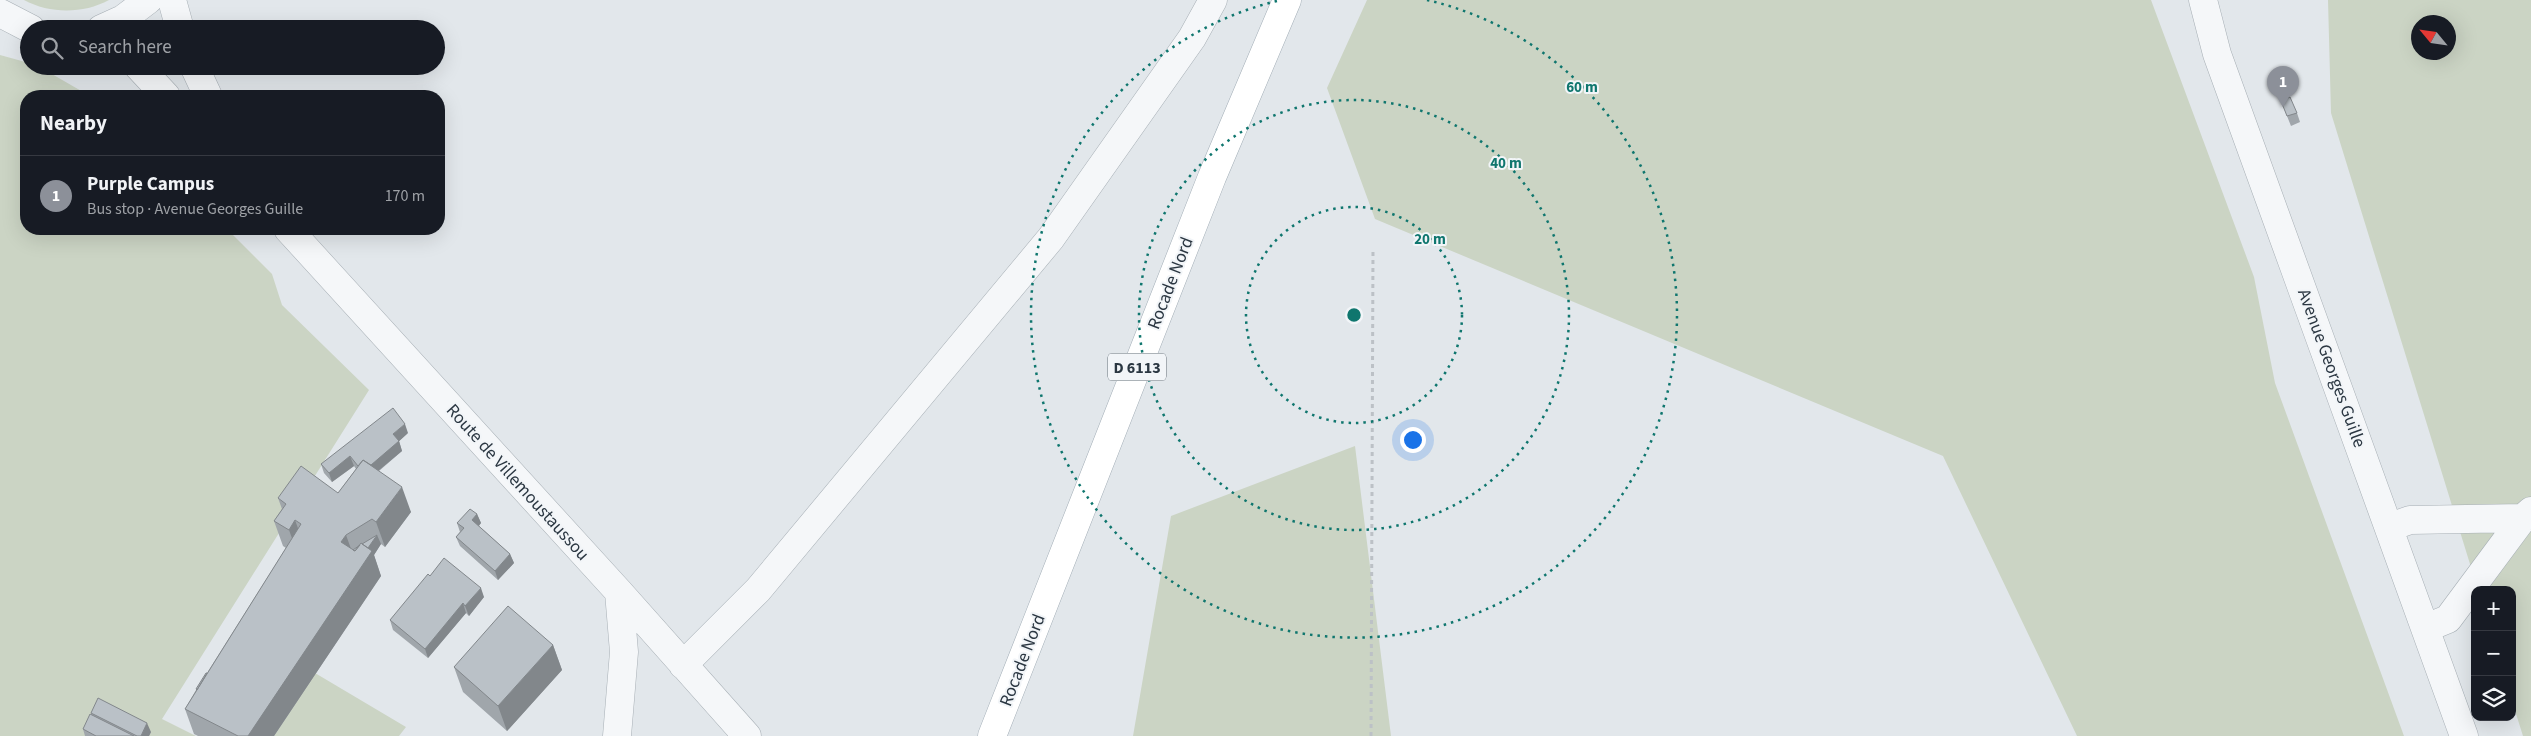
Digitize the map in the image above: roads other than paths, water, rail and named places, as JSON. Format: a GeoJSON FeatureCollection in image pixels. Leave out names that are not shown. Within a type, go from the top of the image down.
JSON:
{"type":"FeatureCollection","features":[{"type":"Feature","properties":{"kind":"main road","name":"Rocade Nord"},"geometry":{"type":"LineString","coordinates":[[992,736],[1212,177],[1287,0]]}},
{"type":"Feature","properties":{"kind":"street"},"geometry":{"type":"LineString","coordinates":[[121,20],[148,0]]}},
{"type":"Feature","properties":{"kind":"street"},"geometry":{"type":"LineString","coordinates":[[172,0],[178,20]]}},
{"type":"Feature","properties":{"kind":"street"},"geometry":{"type":"LineString","coordinates":[[683,665],[758,590],[1051,238],[1192,38],[1213,0]]}},
{"type":"Feature","properties":{"kind":"street","name":"Avenue Georges Guille"},"geometry":{"type":"LineString","coordinates":[[2203,0],[2217,54],[2390,527],[2464,736]]}},
{"type":"Feature","properties":{"kind":"street"},"geometry":{"type":"LineString","coordinates":[[0,13],[20,23]]}},
{"type":"Feature","properties":{"kind":"street"},"geometry":{"type":"LineString","coordinates":[[146,75],[160,90]]}},
{"type":"Feature","properties":{"kind":"street"},"geometry":{"type":"LineString","coordinates":[[198,75],[205,90]]}},
{"type":"Feature","properties":{"kind":"street","name":"Route de Villemoustaussou"},"geometry":{"type":"LineString","coordinates":[[293,235],[619,592],[747,736]]}},
{"type":"Feature","properties":{"kind":"street"},"geometry":{"type":"LineString","coordinates":[[2390,527],[2410,520],[2527,514]]}},
{"type":"Feature","properties":{"kind":"street"},"geometry":{"type":"LineString","coordinates":[[2426,628],[2448,619],[2527,514]]}},
{"type":"Feature","properties":{"kind":"street"},"geometry":{"type":"LineString","coordinates":[[617,736],[624,652],[619,592]]}},
{"type":"Feature","properties":{"kind":"place","name":"Purple Campus"},"geometry":{"type":"Point","coordinates":[2283,107]}}]}
